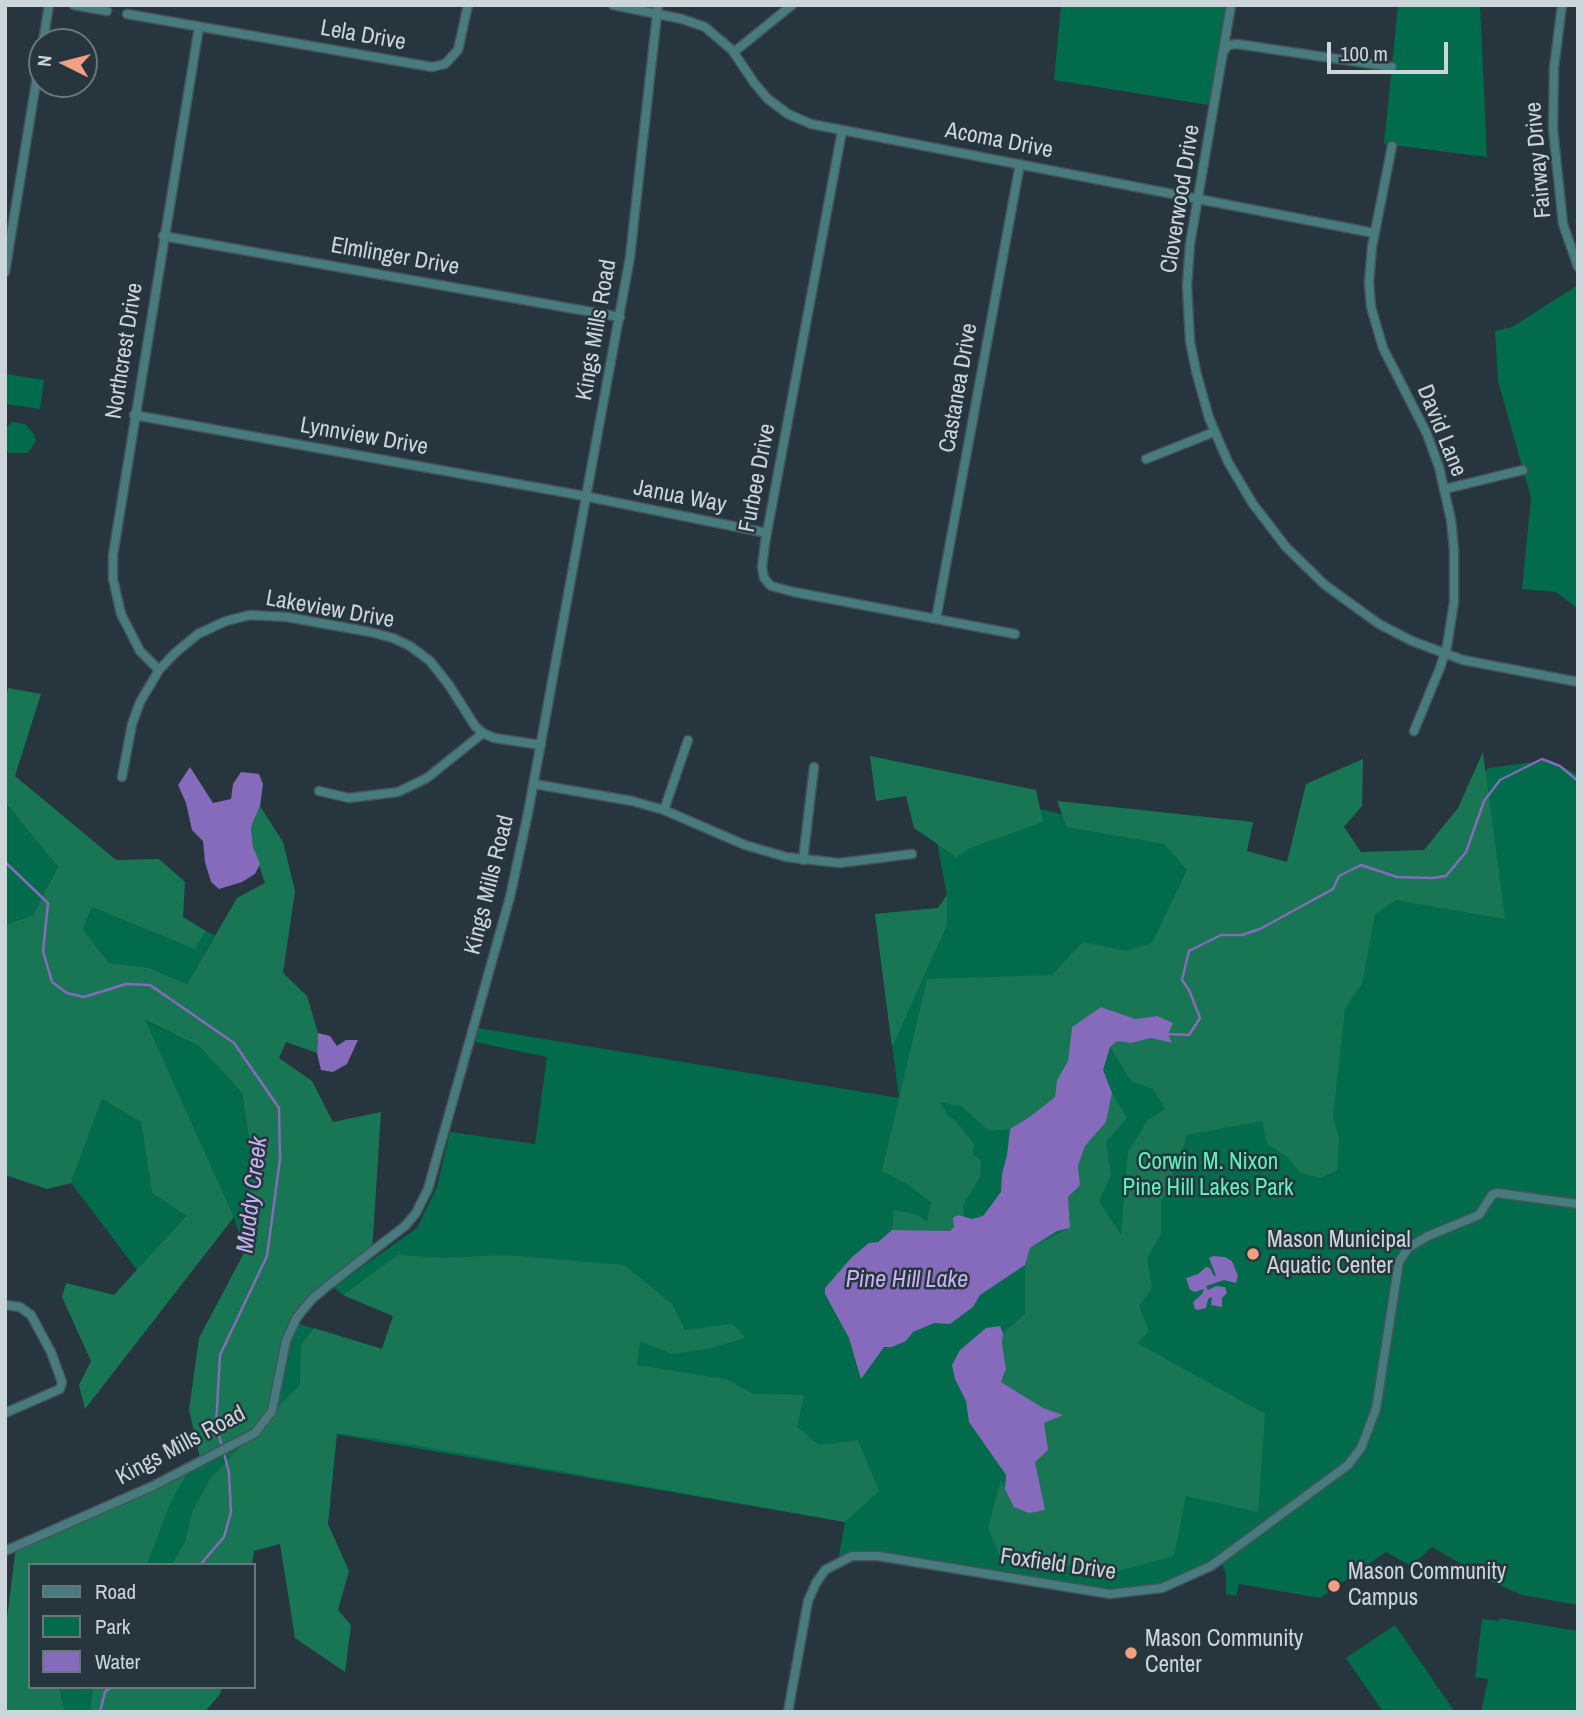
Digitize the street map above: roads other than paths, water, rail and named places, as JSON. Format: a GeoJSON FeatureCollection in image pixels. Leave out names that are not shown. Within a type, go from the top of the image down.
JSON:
{"type":"FeatureCollection","features":[{"type":"Feature","properties":{"kind":"street"},"geometry":{"type":"LineString","coordinates":[[45,28],[49,5]]}},
{"type":"Feature","properties":{"kind":"street"},"geometry":{"type":"LineString","coordinates":[[75,5],[107,11]]}},
{"type":"Feature","properties":{"kind":"street","name":"Lela Drive"},"geometry":{"type":"LineString","coordinates":[[127,14],[432,67],[445,64],[458,50],[468,5]]}},
{"type":"Feature","properties":{"kind":"street","name":"Acoma Drive"},"geometry":{"type":"LineString","coordinates":[[613,5],[657,10],[705,27],[734,52],[761,93],[782,110],[803,121],[842,131],[1374,233]]}},
{"type":"Feature","properties":{"kind":"street"},"geometry":{"type":"LineString","coordinates":[[734,52],[792,5]]}},
{"type":"Feature","properties":{"kind":"street","name":"Cloverwood Drive"},"geometry":{"type":"LineString","coordinates":[[1231,5],[1187,274],[1188,317],[1196,371],[1214,432],[1228,462],[1253,504],[1286,547],[1307,569],[1379,624],[1445,654],[1492,667],[1578,682]]}},
{"type":"Feature","properties":{"kind":"street","name":"Fairway Drive"},"geometry":{"type":"LineString","coordinates":[[1562,5],[1554,79],[1553,129],[1563,225],[1578,267]]}},
{"type":"Feature","properties":{"kind":"street","name":"Kings Mills Road"},"geometry":{"type":"LineString","coordinates":[[5,1551],[201,1462],[245,1440],[264,1424],[272,1411],[286,1341],[297,1317],[312,1299],[405,1226],[425,1197],[510,897],[534,784],[630,257],[657,10]]}},
{"type":"Feature","properties":{"kind":"street","name":"Northcrest Drive"},"geometry":{"type":"LineString","coordinates":[[159,670],[140,651],[126,625],[116,597],[113,579],[114,543],[198,27]]}},
{"type":"Feature","properties":{"kind":"street"},"geometry":{"type":"LineString","coordinates":[[1225,50],[1228,46],[1237,44],[1392,67]]}},
{"type":"Feature","properties":{"kind":"street"},"geometry":{"type":"LineString","coordinates":[[5,272],[33,98]]}},
{"type":"Feature","properties":{"kind":"street","name":"Furbee Drive"},"geometry":{"type":"LineString","coordinates":[[842,131],[762,572],[771,586],[1015,634]]}},
{"type":"Feature","properties":{"kind":"street","name":"David Lane"},"geometry":{"type":"LineString","coordinates":[[1392,146],[1374,233],[1368,283],[1373,319],[1383,348],[1427,434],[1445,489],[1451,520],[1455,580],[1445,654],[1414,731]]}},
{"type":"Feature","properties":{"kind":"street","name":"Castanea Drive"},"geometry":{"type":"LineString","coordinates":[[936,619],[1020,164]]}},
{"type":"Feature","properties":{"kind":"street","name":"Elmlinger Drive"},"geometry":{"type":"LineString","coordinates":[[163,236],[620,317]]}},
{"type":"Feature","properties":{"kind":"street","name":"Lynnview Drive"},"geometry":{"type":"LineString","coordinates":[[134,415],[586,497]]}},
{"type":"Feature","properties":{"kind":"street"},"geometry":{"type":"LineString","coordinates":[[1146,459],[1214,432]]}},
{"type":"Feature","properties":{"kind":"street"},"geometry":{"type":"LineString","coordinates":[[1445,489],[1522,470]]}},
{"type":"Feature","properties":{"kind":"street","name":"Janua Way"},"geometry":{"type":"LineString","coordinates":[[586,497],[767,533]]}},
{"type":"Feature","properties":{"kind":"street","name":"Lakeview Drive"},"geometry":{"type":"LineString","coordinates":[[122,777],[136,713],[149,682],[175,653],[198,634],[215,625],[244,617],[287,617],[370,632],[402,642],[430,661],[449,684],[475,726],[483,733]]}},
{"type":"Feature","properties":{"kind":"street"},"geometry":{"type":"LineString","coordinates":[[319,791],[349,798],[398,792],[427,778],[483,733],[494,738],[541,745]]}},
{"type":"Feature","properties":{"kind":"street"},"geometry":{"type":"LineString","coordinates":[[664,810],[688,740]]}},
{"type":"Feature","properties":{"kind":"street"},"geometry":{"type":"LineString","coordinates":[[803,860],[814,767]]}},
{"type":"Feature","properties":{"kind":"street"},"geometry":{"type":"LineString","coordinates":[[534,784],[632,801],[664,810],[762,851],[803,860],[839,863],[912,854]]}},
{"type":"Feature","properties":{"kind":"street","name":"Foxfield Drive"},"geometry":{"type":"LineString","coordinates":[[788,1712],[808,1601],[825,1570],[838,1561],[861,1554],[878,1556],[1110,1594],[1162,1588],[1211,1566],[1348,1465],[1361,1448],[1374,1419],[1399,1262],[1408,1248],[1428,1236],[1479,1215],[1492,1195],[1497,1193],[1578,1204]]}},
{"type":"Feature","properties":{"kind":"street"},"geometry":{"type":"LineString","coordinates":[[5,1305],[23,1309],[37,1324],[61,1377],[60,1389],[5,1413]]}},
{"type":"Feature","properties":{"kind":"water"},"geometry":{"type":"Polygon","coordinates":[[[190,767],[213,803],[231,799],[233,784],[241,772],[259,774],[263,784],[260,806],[251,827],[253,847],[260,864],[255,874],[242,882],[219,889],[211,882],[203,841],[192,830],[186,803],[178,785],[190,767]]]}},
{"type":"Feature","properties":{"kind":"water","name":"Pine Hill Lake"},"geometry":{"type":"Polygon","coordinates":[[[1101,1007],[1135,1019],[1157,1016],[1173,1023],[1168,1034],[1172,1043],[1151,1038],[1131,1043],[1117,1041],[1110,1047],[1103,1070],[1112,1093],[1106,1122],[1085,1146],[1078,1166],[1080,1185],[1068,1197],[1070,1228],[1057,1231],[1030,1248],[1025,1265],[980,1295],[973,1307],[950,1324],[934,1323],[913,1332],[906,1341],[892,1347],[884,1347],[861,1379],[849,1338],[825,1294],[825,1288],[852,1257],[869,1243],[878,1242],[892,1230],[950,1231],[954,1227],[953,1218],[958,1215],[972,1219],[983,1216],[1001,1192],[1010,1129],[1055,1097],[1057,1080],[1068,1061],[1072,1027],[1101,1007]]]}},
{"type":"Feature","properties":{"kind":"water"},"geometry":{"type":"Polygon","coordinates":[[[318,1033],[330,1036],[337,1046],[346,1040],[358,1040],[347,1064],[333,1072],[321,1070],[317,1053],[318,1033]]]}},
{"type":"Feature","properties":{"kind":"water"},"geometry":{"type":"Polygon","coordinates":[[[1213,1256],[1232,1261],[1238,1276],[1236,1283],[1224,1280],[1206,1286],[1208,1290],[1216,1286],[1225,1287],[1227,1293],[1222,1298],[1222,1307],[1211,1305],[1212,1297],[1208,1299],[1206,1308],[1198,1310],[1193,1302],[1204,1289],[1195,1292],[1190,1290],[1186,1278],[1198,1274],[1206,1267],[1216,1276],[1209,1258],[1213,1256]]]}},
{"type":"Feature","properties":{"kind":"water"},"geometry":{"type":"Polygon","coordinates":[[[1000,1326],[1006,1369],[1001,1382],[1043,1408],[1063,1415],[1044,1423],[1048,1450],[1035,1462],[1045,1510],[1029,1513],[1014,1507],[1005,1489],[1006,1475],[969,1422],[966,1401],[955,1379],[952,1365],[960,1350],[986,1328],[1000,1326]]]}},
{"type":"Feature","properties":{"kind":"waterway"},"geometry":{"type":"LineString","coordinates":[[1166,1034],[1189,1035],[1200,1018],[1182,980],[1189,951],[1221,935],[1242,935],[1260,929],[1333,889],[1339,876],[1361,865],[1397,877],[1446,876],[1466,852],[1484,801],[1500,780],[1542,759],[1560,766],[1578,781]]}},
{"type":"Feature","properties":{"kind":"waterway","name":"Muddy Creek"},"geometry":{"type":"LineString","coordinates":[[5,862],[48,903],[43,951],[52,982],[67,993],[84,997],[126,984],[150,985],[234,1043],[279,1108],[280,1159],[267,1256],[220,1355],[216,1426],[222,1446]]}},
{"type":"Feature","properties":{"kind":"waterway","name":"Muddy Creek"},"geometry":{"type":"LineString","coordinates":[[202,1563],[224,1537],[231,1512],[229,1473],[224,1453]]}},
{"type":"Feature","properties":{"kind":"waterway","name":"Muddy Creek"},"geometry":{"type":"LineString","coordinates":[[100,1712],[105,1692],[109,1689]]}},
{"type":"Feature","properties":{"kind":"place","name":"Mason Municipal Aquatic Center"},"geometry":{"type":"Point","coordinates":[1253,1254]}},
{"type":"Feature","properties":{"kind":"place","name":"Mason Community Campus"},"geometry":{"type":"Point","coordinates":[1334,1586]}},
{"type":"Feature","properties":{"kind":"place","name":"Mason Community Center"},"geometry":{"type":"Point","coordinates":[1131,1653]}},
{"type":"Feature","properties":{"kind":"park label","name":"Corwin M. Nixon Pine Hill Lakes Park"},"geometry":{"type":"Point","coordinates":[1208,1176]}}]}
